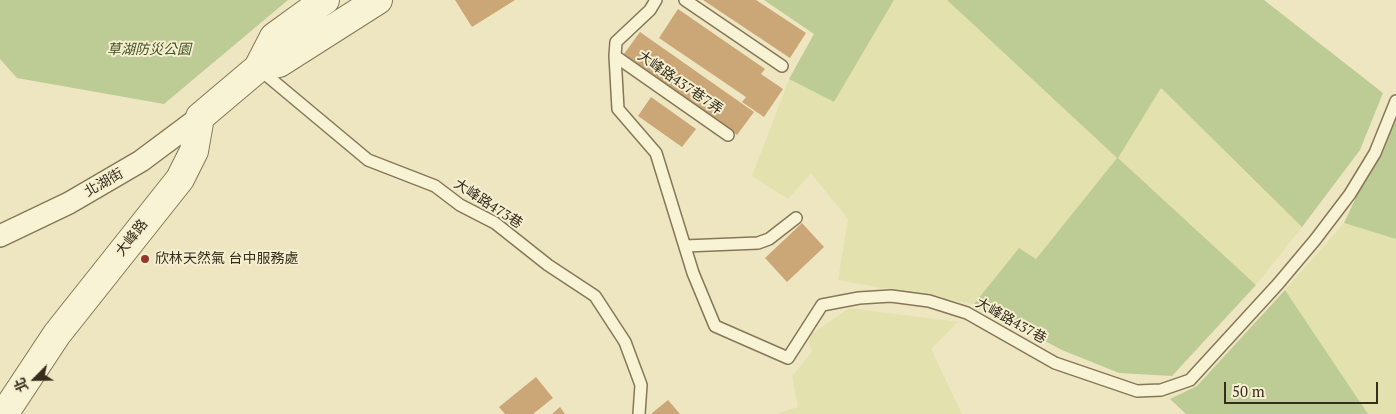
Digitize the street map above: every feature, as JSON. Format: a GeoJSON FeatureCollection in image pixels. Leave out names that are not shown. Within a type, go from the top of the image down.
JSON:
{"type":"FeatureCollection","features":[{"type":"Feature","properties":{"kind":"street"},"geometry":{"type":"LineString","coordinates":[[200,117],[258,68],[274,37],[325,0]]}},
{"type":"Feature","properties":{"kind":"street"},"geometry":{"type":"LineString","coordinates":[[258,68],[279,63],[378,0]]}},
{"type":"Feature","properties":{"kind":"street","name":"北湖街"},"geometry":{"type":"LineString","coordinates":[[0,236],[69,203],[140,161],[200,117]]}},
{"type":"Feature","properties":{"kind":"street","name":"大峰路"},"geometry":{"type":"LineString","coordinates":[[4,414],[57,334],[180,179],[194,150],[200,117]]}},
{"type":"Feature","properties":{"kind":"lane","name":"大峰路437巷"},"geometry":{"type":"LineString","coordinates":[[656,0],[650,10],[616,42],[618,109],[656,153],[693,273],[715,326],[788,358],[822,305],[859,298],[891,296],[929,301],[967,313],[1056,363],[1137,391],[1161,390],[1190,380],[1207,364],[1278,284],[1350,194],[1375,153],[1396,101]]}},
{"type":"Feature","properties":{"kind":"lane"},"geometry":{"type":"LineString","coordinates":[[685,0],[782,66]]}},
{"type":"Feature","properties":{"kind":"lane","name":"大峰路437巷7弄"},"geometry":{"type":"LineString","coordinates":[[615,56],[728,135]]}},
{"type":"Feature","properties":{"kind":"lane","name":"大峰路473巷"},"geometry":{"type":"LineString","coordinates":[[258,68],[368,160],[435,186],[460,205],[496,224],[548,265],[595,296],[625,342],[642,385],[639,414]]}},
{"type":"Feature","properties":{"kind":"lane"},"geometry":{"type":"LineString","coordinates":[[685,246],[758,243],[769,239],[796,218]]}},
{"type":"Feature","properties":{"kind":"green space","name":"草湖防災公園"},"geometry":{"type":"Polygon","coordinates":[[[0,0],[288,0],[164,104],[17,78],[0,59],[0,0]]]}},
{"type":"Feature","properties":{"kind":"green space"},"geometry":{"type":"Polygon","coordinates":[[[764,0],[894,0],[834,102],[789,79],[814,34],[764,0]]]}},
{"type":"Feature","properties":{"kind":"green space"},"geometry":{"type":"Polygon","coordinates":[[[894,0],[947,0],[1117,158],[1036,259],[1019,248],[974,304],[838,280],[848,219],[811,173],[788,199],[752,176],[789,79],[834,102],[894,0]]]}},
{"type":"Feature","properties":{"kind":"green space"},"geometry":{"type":"Polygon","coordinates":[[[947,0],[1264,0],[1383,93],[1360,150],[1302,227],[1161,88],[1118,158],[1256,285],[1172,376],[1119,373],[1062,350],[974,304],[1019,248],[1036,259],[1117,158],[947,0]]]}},
{"type":"Feature","properties":{"kind":"green space"},"geometry":{"type":"Polygon","coordinates":[[[1161,88],[1302,227],[1256,285],[1117,158],[1161,88]]]}},
{"type":"Feature","properties":{"kind":"green space"},"geometry":{"type":"Polygon","coordinates":[[[1396,112],[1396,239],[1344,223],[1396,112]]]}},
{"type":"Feature","properties":{"kind":"green space"},"geometry":{"type":"Polygon","coordinates":[[[1344,223],[1396,239],[1396,414],[1368,414],[1285,290],[1344,223]]]}},
{"type":"Feature","properties":{"kind":"green space"},"geometry":{"type":"Polygon","coordinates":[[[1285,290],[1368,414],[1186,414],[1170,399],[1197,386],[1285,290]]]}},
{"type":"Feature","properties":{"kind":"green space"},"geometry":{"type":"Polygon","coordinates":[[[849,308],[958,322],[931,349],[962,414],[777,414],[798,407],[792,376],[812,352],[808,337],[849,308]]]}},
{"type":"Feature","properties":{"kind":"building"},"geometry":{"type":"Polygon","coordinates":[[[455,0],[515,0],[472,27],[455,0]]]}},
{"type":"Feature","properties":{"kind":"building"},"geometry":{"type":"Polygon","coordinates":[[[703,0],[756,0],[806,33],[790,58],[703,0]]]}},
{"type":"Feature","properties":{"kind":"building"},"geometry":{"type":"Polygon","coordinates":[[[678,9],[765,69],[761,74],[783,89],[764,117],[742,102],[746,97],[659,38],[678,9]]]}},
{"type":"Feature","properties":{"kind":"building"},"geometry":{"type":"Polygon","coordinates":[[[640,32],[754,112],[737,135],[624,54],[640,32]]]}},
{"type":"Feature","properties":{"kind":"building"},"geometry":{"type":"Polygon","coordinates":[[[651,97],[696,129],[682,147],[638,116],[651,97]]]}},
{"type":"Feature","properties":{"kind":"building"},"geometry":{"type":"Polygon","coordinates":[[[802,223],[824,247],[787,282],[765,258],[802,223]]]}},
{"type":"Feature","properties":{"kind":"building"},"geometry":{"type":"Polygon","coordinates":[[[536,377],[553,398],[533,414],[505,414],[499,407],[536,377]]]}},
{"type":"Feature","properties":{"kind":"building"},"geometry":{"type":"Polygon","coordinates":[[[668,400],[680,414],[651,414],[668,400]]]}},
{"type":"Feature","properties":{"kind":"building"},"geometry":{"type":"Polygon","coordinates":[[[560,407],[565,414],[552,414],[560,407]]]}},
{"type":"Feature","properties":{"kind":"place","name":"欣林天然氣 台中服務處"},"geometry":{"type":"Point","coordinates":[145,259]}}]}
